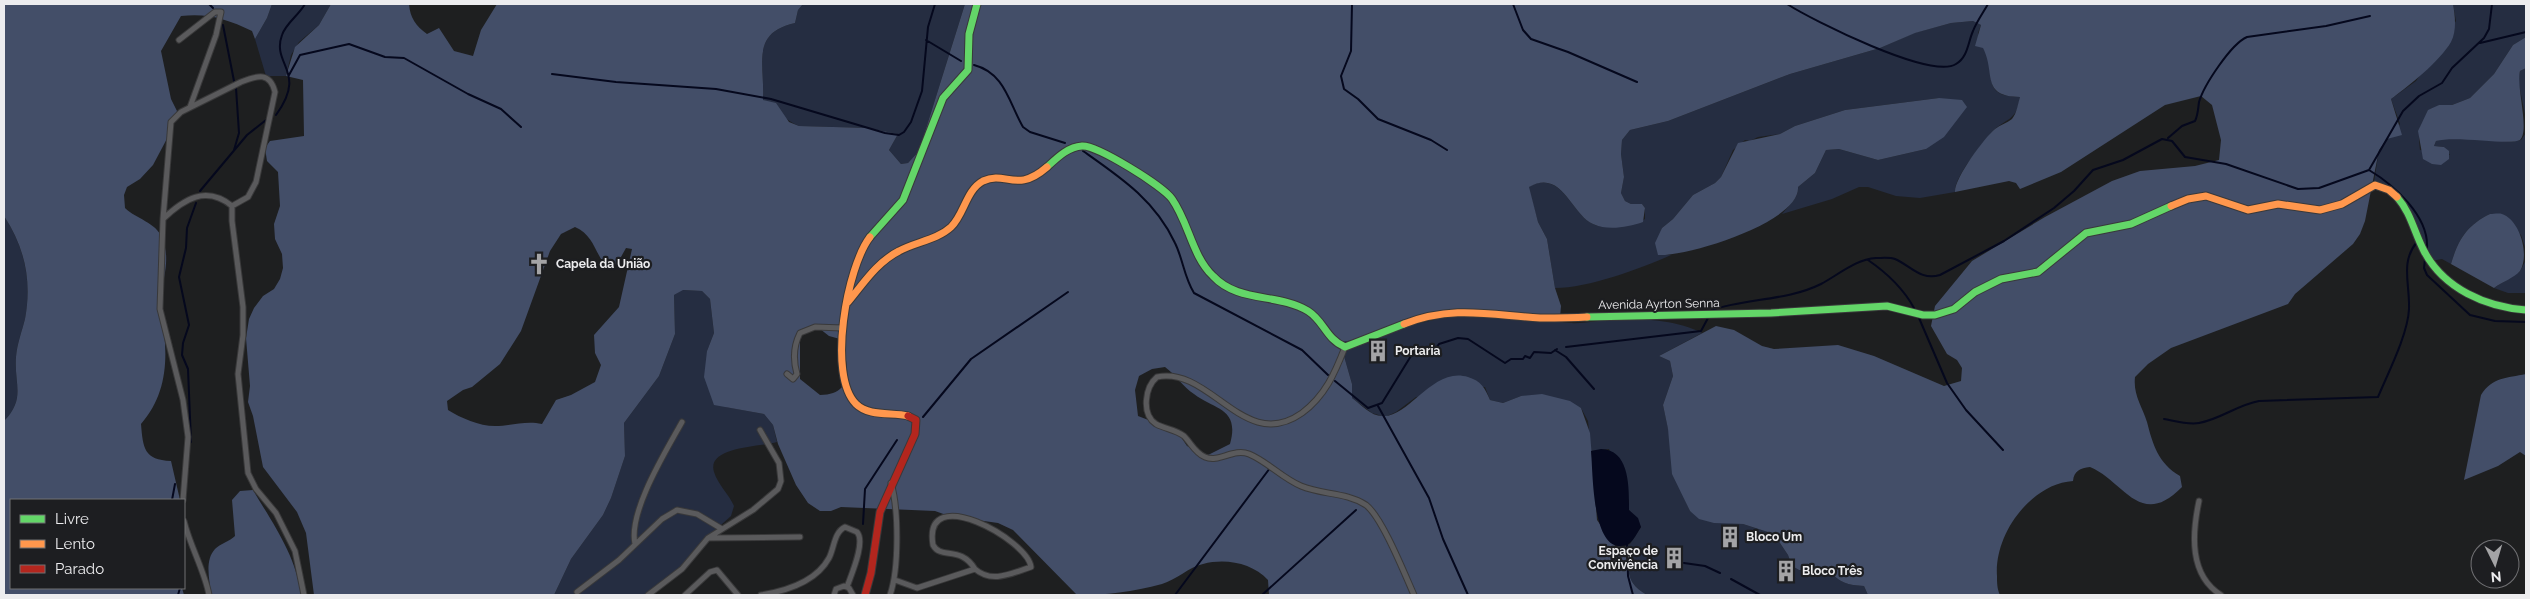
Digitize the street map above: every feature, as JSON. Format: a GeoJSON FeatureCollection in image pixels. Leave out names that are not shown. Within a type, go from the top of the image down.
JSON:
{"type":"FeatureCollection","features":[{"type":"Feature","properties":{"kind":"street"},"geometry":{"type":"LineString","coordinates":[[865,595],[873,572],[880,513],[891,483],[916,432],[916,421],[904,415],[867,410],[856,404],[850,395],[846,383],[843,328],[848,302],[864,247],[903,200],[928,142],[943,97],[952,86],[961,81],[968,69],[968,36],[977,4]]}},
{"type":"Feature","properties":{"kind":"street"},"geometry":{"type":"LineString","coordinates":[[179,40],[215,12],[221,12],[216,34],[190,107]]}},
{"type":"Feature","properties":{"kind":"street"},"geometry":{"type":"LineString","coordinates":[[183,499],[188,437],[183,400],[160,309],[163,218],[169,130],[176,116],[190,107],[250,78],[268,78],[272,81],[275,92],[274,104],[256,182],[248,197],[232,206]]}},
{"type":"Feature","properties":{"kind":"street"},"geometry":{"type":"LineString","coordinates":[[848,302],[890,256],[937,236],[949,228],[964,211],[980,183],[988,179],[1010,183],[1029,180],[1069,150],[1086,146],[1104,152],[1156,182],[1172,199],[1209,272],[1219,282],[1249,297],[1292,305],[1308,311],[1318,320],[1328,338],[1345,347],[1328,386],[1321,396],[1293,419],[1278,424],[1248,419],[1187,379],[1165,375],[1157,377],[1149,388],[1147,397],[1149,414],[1158,425],[1177,431],[1184,436],[1203,456],[1214,459],[1233,452],[1248,454],[1271,466],[1298,485],[1348,497],[1367,506],[1391,545],[1414,595]]}},
{"type":"Feature","properties":{"kind":"street","name":"Avenida Ayrton Senna"},"geometry":{"type":"LineString","coordinates":[[1345,347],[1414,319],[1445,312],[1474,310],[1492,310],[1530,318],[1553,318],[1771,313],[1887,306],[1926,315],[1935,315],[1954,309],[1969,296],[2001,279],[2038,272],[2086,234],[2130,224],[2188,199],[2206,196],[2248,210],[2278,204],[2320,210],[2342,204],[2375,185],[2386,189],[2400,202],[2414,224],[2423,250],[2455,287],[2470,298],[2484,303],[2526,310]]}},
{"type":"Feature","properties":{"kind":"street"},"geometry":{"type":"LineString","coordinates":[[163,218],[179,204],[192,198],[210,196],[223,199],[232,206]]}},
{"type":"Feature","properties":{"kind":"street"},"geometry":{"type":"LineString","coordinates":[[232,206],[232,221],[243,308],[243,335],[238,374],[248,473],[256,489],[276,513],[296,551],[304,595]]}},
{"type":"Feature","properties":{"kind":"street"},"geometry":{"type":"LineString","coordinates":[[787,374],[793,379],[797,374],[794,350],[800,333],[815,327],[843,328]]}},
{"type":"Feature","properties":{"kind":"street"},"geometry":{"type":"LineString","coordinates":[[635,544],[633,536],[638,513],[682,422]]}},
{"type":"Feature","properties":{"kind":"street"},"geometry":{"type":"LineString","coordinates":[[648,595],[682,569],[708,538],[722,528],[737,521],[778,489],[782,481],[781,472],[769,443],[760,430]]}},
{"type":"Feature","properties":{"kind":"street"},"geometry":{"type":"LineString","coordinates":[[890,595],[895,580],[895,503],[891,483]]}},
{"type":"Feature","properties":{"kind":"street"},"geometry":{"type":"LineString","coordinates":[[2199,502],[2195,531],[2196,557],[2203,579],[2212,590],[2221,595]]}},
{"type":"Feature","properties":{"kind":"street"},"geometry":{"type":"LineString","coordinates":[[577,592],[604,572],[662,519],[677,510],[697,514],[722,528]]}},
{"type":"Feature","properties":{"kind":"street"},"geometry":{"type":"LineString","coordinates":[[941,517],[966,517],[1018,546],[1027,556],[1031,567],[1001,577],[984,577],[976,569],[964,556],[935,550],[932,533],[941,517]]}},
{"type":"Feature","properties":{"kind":"street"},"geometry":{"type":"LineString","coordinates":[[185,525],[191,548],[207,583],[209,595]]}},
{"type":"Feature","properties":{"kind":"street"},"geometry":{"type":"LineString","coordinates":[[761,595],[793,587],[814,575],[829,559],[837,535],[845,527],[858,532],[860,538],[857,558],[847,587]]}},
{"type":"Feature","properties":{"kind":"street"},"geometry":{"type":"LineString","coordinates":[[708,538],[800,537]]}},
{"type":"Feature","properties":{"kind":"street"},"geometry":{"type":"LineString","coordinates":[[895,580],[918,588],[976,569]]}},
{"type":"Feature","properties":{"kind":"street"},"geometry":{"type":"LineString","coordinates":[[685,595],[710,572],[717,570],[738,595]]}},
{"type":"Feature","properties":{"kind":"street"},"geometry":{"type":"LineString","coordinates":[[834,595],[839,588],[847,587]]}},
{"type":"Feature","properties":{"kind":"street"},"geometry":{"type":"LineString","coordinates":[[847,587],[853,595]]}},
{"type":"Feature","properties":{"kind":"shaded area"},"geometry":{"type":"Polygon","coordinates":[[[4,4],[272,4],[267,18],[255,39],[252,31],[226,20],[200,15],[181,16],[161,51],[171,99],[177,111],[170,133],[153,165],[140,179],[127,187],[124,195],[125,208],[151,224],[159,233],[165,246],[166,268],[161,310],[165,345],[165,369],[155,403],[141,424],[144,446],[150,455],[162,460],[171,461],[180,499],[10,499],[10,589],[182,589],[184,595],[4,595],[4,421],[11,413],[17,398],[16,357],[18,342],[25,319],[28,291],[22,253],[4,216],[4,4]]]}},
{"type":"Feature","properties":{"kind":"shaded area"},"geometry":{"type":"Polygon","coordinates":[[[272,4],[331,4],[319,25],[299,42],[291,55],[286,76],[266,76],[255,39],[267,18],[272,4]]]}},
{"type":"Feature","properties":{"kind":"shaded area"},"geometry":{"type":"Polygon","coordinates":[[[331,4],[409,4],[412,18],[423,31],[427,34],[439,28],[454,51],[473,56],[481,30],[497,4],[803,4],[798,10],[795,23],[771,34],[766,42],[762,62],[763,100],[776,103],[789,122],[799,126],[868,128],[898,134],[889,150],[901,164],[908,163],[919,151],[965,4],[2453,4],[2455,23],[2451,42],[2440,57],[2391,99],[2402,135],[2387,139],[2379,150],[2365,221],[2360,234],[2353,244],[2295,294],[2288,304],[2171,348],[2148,364],[2135,377],[2137,395],[2154,446],[2166,465],[2180,476],[2182,487],[2167,499],[2155,504],[2143,503],[2090,467],[2078,471],[2073,481],[2057,484],[2043,491],[2029,502],[2008,529],[1998,560],[1997,576],[2000,595],[1868,595],[1864,586],[1844,582],[1836,578],[1829,570],[1799,570],[1792,566],[1788,555],[1774,534],[1743,524],[1714,523],[1699,519],[1690,511],[1672,474],[1668,429],[1663,405],[1673,376],[1670,361],[1659,356],[1716,326],[1734,330],[1762,346],[1774,349],[1838,345],[1874,356],[1944,386],[1961,381],[1962,368],[1957,360],[1947,354],[1931,326],[1935,306],[1972,261],[2045,217],[2112,181],[2140,171],[2195,166],[2219,160],[2221,140],[2212,105],[2201,96],[2165,105],[2061,172],[2020,189],[2016,183],[2009,181],[1955,192],[1964,169],[1984,141],[1995,129],[2014,117],[2020,97],[2007,96],[1994,88],[1983,48],[1975,46],[1981,25],[1973,21],[1951,23],[1915,33],[1880,48],[1790,74],[1668,121],[1630,130],[1622,140],[1621,154],[1624,177],[1621,193],[1625,201],[1631,204],[1642,204],[1645,208],[1643,222],[1618,228],[1599,226],[1585,219],[1565,195],[1550,183],[1540,183],[1529,187],[1538,222],[1547,239],[1555,288],[1561,306],[1560,317],[1556,321],[1470,314],[1457,315],[1427,320],[1370,337],[1340,342],[1352,384],[1352,398],[1375,415],[1394,414],[1444,378],[1456,376],[1468,377],[1479,383],[1490,400],[1503,403],[1521,396],[1542,394],[1570,401],[1581,408],[1590,433],[1597,520],[1615,546],[1623,547],[1633,584],[1647,595],[1269,595],[1268,580],[1254,569],[1238,563],[1212,562],[1193,568],[1167,582],[1151,587],[1120,592],[1077,595],[1013,530],[998,523],[949,516],[935,511],[841,507],[831,511],[820,511],[808,503],[796,485],[778,444],[773,425],[764,414],[714,405],[704,377],[707,351],[714,333],[710,299],[702,291],[683,290],[674,295],[675,334],[659,376],[624,423],[625,456],[611,498],[603,515],[571,559],[554,595],[314,595],[306,533],[297,512],[263,467],[253,416],[248,402],[250,386],[246,338],[249,319],[254,308],[263,296],[274,289],[280,279],[283,268],[282,254],[275,239],[274,224],[280,206],[278,172],[267,161],[265,148],[270,141],[304,136],[303,80],[286,76],[295,47],[319,25],[331,4]],[[575,227],[561,234],[550,251],[521,331],[500,364],[472,387],[463,390],[447,401],[448,410],[470,421],[489,426],[542,424],[556,400],[571,395],[595,382],[601,365],[595,353],[594,335],[619,307],[632,249],[626,248],[617,264],[605,265],[590,239],[575,227]],[[815,325],[802,329],[800,333],[800,379],[820,395],[832,393],[840,389],[845,383],[847,367],[840,339],[829,336],[815,325]],[[1165,367],[1152,369],[1139,376],[1135,390],[1138,416],[1177,431],[1187,446],[1208,455],[1230,444],[1232,423],[1224,412],[1190,391],[1165,367]]]}},
{"type":"Feature","properties":{"kind":"shaded area"},"geometry":{"type":"Polygon","coordinates":[[[803,4],[965,4],[919,151],[908,163],[901,164],[889,150],[898,134],[868,128],[799,126],[763,100],[762,62],[766,42],[771,34],[795,23],[798,10],[803,4]]]}},
{"type":"Feature","properties":{"kind":"shaded area"},"geometry":{"type":"Polygon","coordinates":[[[2453,4],[2526,4],[2526,37],[2513,45],[2494,74],[2470,98],[2452,105],[2439,105],[2428,115],[2420,129],[2420,150],[2450,155],[2444,147],[2434,146],[2436,141],[2448,137],[2512,142],[2521,140],[2526,133],[2526,250],[2521,235],[2490,214],[2475,223],[2464,234],[2451,264],[2442,259],[2425,262],[2399,203],[2389,191],[2373,188],[2379,150],[2400,124],[2391,99],[2416,81],[2456,21],[2453,4]]]}},
{"type":"Feature","properties":{"kind":"shaded area"},"geometry":{"type":"Polygon","coordinates":[[[1973,21],[1981,25],[1978,33],[1987,56],[1994,87],[2002,94],[2020,97],[2016,111],[2010,119],[1992,132],[1969,161],[1959,178],[1955,192],[1920,198],[1896,196],[1868,187],[1859,187],[1832,199],[1782,214],[1797,195],[1798,187],[1815,173],[1826,150],[1839,149],[1878,160],[1926,149],[1939,98],[1845,110],[1795,126],[1780,134],[1758,137],[1750,141],[1745,140],[1733,150],[1721,177],[1715,183],[1693,195],[1673,219],[1662,228],[1657,250],[1659,255],[1671,255],[1629,272],[1598,281],[1583,285],[1555,288],[1547,239],[1538,222],[1528,187],[1540,183],[1549,183],[1558,188],[1585,219],[1596,225],[1613,227],[1639,222],[1645,219],[1645,208],[1642,204],[1631,204],[1625,201],[1621,193],[1624,177],[1621,154],[1622,140],[1630,130],[1668,121],[1790,74],[1880,48],[1914,33],[1951,23],[1973,21]]]}},
{"type":"Feature","properties":{"kind":"shaded area"},"geometry":{"type":"Polygon","coordinates":[[[2526,37],[2526,68],[2520,71],[2519,78],[2524,127],[2520,140],[2505,142],[2445,139],[2436,141],[2434,146],[2444,147],[2449,151],[2449,159],[2441,165],[2432,164],[2423,159],[2418,131],[2428,110],[2439,105],[2452,105],[2470,98],[2494,74],[2513,45],[2526,37]]]}},
{"type":"Feature","properties":{"kind":"shaded area"},"geometry":{"type":"Polygon","coordinates":[[[2526,68],[2526,119],[2518,80],[2520,71],[2526,68]]]}},
{"type":"Feature","properties":{"kind":"shaded area"},"geometry":{"type":"Polygon","coordinates":[[[1939,98],[1962,100],[1967,107],[1944,137],[1926,149],[1878,160],[1839,149],[1826,150],[1815,173],[1798,187],[1794,200],[1781,213],[1740,235],[1715,244],[1672,254],[1658,255],[1655,243],[1662,228],[1673,219],[1693,195],[1715,183],[1721,177],[1738,143],[1780,134],[1795,126],[1845,110],[1939,98]]]}},
{"type":"Feature","properties":{"kind":"shaded area"},"geometry":{"type":"Polygon","coordinates":[[[2490,214],[2502,214],[2514,223],[2522,239],[2524,256],[2520,271],[2494,288],[2451,264],[2464,234],[2475,223],[2490,214]]]}},
{"type":"Feature","properties":{"kind":"shaded area"},"geometry":{"type":"Polygon","coordinates":[[[4,216],[22,253],[28,292],[25,319],[18,342],[16,357],[17,398],[11,413],[4,421],[4,216]]]}},
{"type":"Feature","properties":{"kind":"shaded area"},"geometry":{"type":"Polygon","coordinates":[[[2526,260],[2526,293],[2508,293],[2494,288],[2520,271],[2526,260]]]}},
{"type":"Feature","properties":{"kind":"shaded area"},"geometry":{"type":"Polygon","coordinates":[[[682,290],[702,291],[710,299],[714,333],[707,351],[726,407],[764,414],[773,425],[777,442],[737,449],[726,452],[718,457],[714,463],[714,472],[734,506],[731,516],[704,540],[695,555],[648,595],[554,595],[571,559],[603,515],[611,498],[625,456],[624,423],[659,376],[675,334],[674,295],[682,290]]]}},
{"type":"Feature","properties":{"kind":"shaded area"},"geometry":{"type":"Polygon","coordinates":[[[1497,314],[1569,323],[1616,319],[1653,320],[1674,323],[1702,333],[1659,356],[1670,361],[1673,376],[1663,405],[1682,493],[1690,511],[1714,522],[1743,524],[1774,534],[1788,555],[1792,566],[1799,570],[1829,570],[1836,578],[1844,582],[1864,586],[1868,595],[1647,595],[1633,584],[1630,578],[1628,561],[1623,547],[1630,544],[1641,527],[1629,510],[1629,501],[1609,449],[1591,451],[1588,421],[1581,408],[1521,396],[1503,403],[1490,400],[1485,387],[1416,397],[1396,412],[1385,417],[1372,413],[1352,398],[1352,384],[1340,342],[1455,315],[1497,314]]]}},
{"type":"Feature","properties":{"kind":"shaded area"},"geometry":{"type":"Polygon","coordinates":[[[2526,374],[2526,456],[2520,452],[2498,466],[2464,480],[2481,395],[2485,389],[2495,382],[2526,374]]]}},
{"type":"Feature","properties":{"kind":"shaded area"},"geometry":{"type":"Polygon","coordinates":[[[1601,449],[1611,451],[1623,463],[1628,481],[1629,510],[1638,518],[1641,527],[1633,540],[1623,546],[1610,542],[1604,534],[1599,521],[1591,451],[1601,449]]]}},
{"type":"Feature","properties":{"kind":"shaded area"},"geometry":{"type":"Polygon","coordinates":[[[253,490],[289,553],[301,595],[211,595],[208,571],[212,554],[217,547],[235,536],[232,500],[240,491],[253,490]]]}},
{"type":"Feature","properties":{"kind":"waterway"},"geometry":{"type":"LineString","coordinates":[[4,4],[54,4]]}},
{"type":"Feature","properties":{"kind":"waterway"},"geometry":{"type":"LineString","coordinates":[[209,4],[213,8]]}},
{"type":"Feature","properties":{"kind":"waterway"},"geometry":{"type":"LineString","coordinates":[[276,115],[285,100],[289,88],[289,78],[281,54],[282,35],[286,27],[305,4]]}},
{"type":"Feature","properties":{"kind":"waterway"},"geometry":{"type":"LineString","coordinates":[[552,74],[616,82],[716,89],[771,99],[885,133],[899,135],[904,132],[911,122],[922,91],[928,27],[935,4]]}},
{"type":"Feature","properties":{"kind":"waterway"},"geometry":{"type":"LineString","coordinates":[[1352,4],[1351,51],[1341,76],[1344,89],[1358,99],[1378,119],[1431,140],[1447,150]]}},
{"type":"Feature","properties":{"kind":"waterway"},"geometry":{"type":"LineString","coordinates":[[1513,4],[1523,30],[1531,39],[1568,52],[1637,82]]}},
{"type":"Feature","properties":{"kind":"waterway"},"geometry":{"type":"LineString","coordinates":[[1787,4],[1871,46],[1923,64],[1943,67],[1956,64],[1963,57],[1971,35],[1988,4]]}},
{"type":"Feature","properties":{"kind":"waterway"},"geometry":{"type":"LineString","coordinates":[[2369,170],[2403,111],[2419,96],[2442,83],[2452,68],[2484,38],[2489,29],[2492,4]]}},
{"type":"Feature","properties":{"kind":"waterway"},"geometry":{"type":"LineString","coordinates":[[2168,138],[2182,126],[2195,121],[2199,102],[2212,76],[2233,48],[2247,37],[2326,26],[2370,16]]}},
{"type":"Feature","properties":{"kind":"waterway"},"geometry":{"type":"LineString","coordinates":[[223,25],[234,81]]}},
{"type":"Feature","properties":{"kind":"waterway"},"geometry":{"type":"LineString","coordinates":[[2480,43],[2526,32]]}},
{"type":"Feature","properties":{"kind":"waterway"},"geometry":{"type":"LineString","coordinates":[[926,40],[961,61]]}},
{"type":"Feature","properties":{"kind":"waterway"},"geometry":{"type":"LineString","coordinates":[[289,75],[300,55],[349,44],[385,57],[404,58],[468,94],[501,109],[521,127]]}},
{"type":"Feature","properties":{"kind":"waterway"},"geometry":{"type":"LineString","coordinates":[[974,65],[993,75],[999,82],[1005,90],[1023,127],[1030,132],[1065,143]]}},
{"type":"Feature","properties":{"kind":"waterway"},"geometry":{"type":"LineString","coordinates":[[234,150],[239,133],[236,88]]}},
{"type":"Feature","properties":{"kind":"waterway"},"geometry":{"type":"LineString","coordinates":[[200,191],[247,135],[266,120]]}},
{"type":"Feature","properties":{"kind":"waterway"},"geometry":{"type":"LineString","coordinates":[[1712,310],[1808,290],[1854,264],[1869,259],[1893,258],[1916,272],[1927,276],[1940,275],[2004,241],[2054,208],[2074,191],[2093,170],[2123,160],[2162,139],[2172,141],[2185,157],[2226,164],[2298,189],[2319,188],[2369,170]]}},
{"type":"Feature","properties":{"kind":"waterway"},"geometry":{"type":"LineString","coordinates":[[1083,151],[1123,180],[1157,214],[1175,243],[1194,293],[1302,350],[1328,375]]}},
{"type":"Feature","properties":{"kind":"waterway"},"geometry":{"type":"LineString","coordinates":[[2369,170],[2399,193],[2416,213],[2426,236],[2427,248]]}},
{"type":"Feature","properties":{"kind":"waterway"},"geometry":{"type":"LineString","coordinates":[[191,442],[188,369],[182,355],[183,343],[189,325],[179,277],[186,248],[187,228],[196,203]]}},
{"type":"Feature","properties":{"kind":"waterway"},"geometry":{"type":"LineString","coordinates":[[2164,419],[2199,423],[2259,401],[2378,397],[2397,353],[2408,319],[2407,265],[2417,242]]}},
{"type":"Feature","properties":{"kind":"waterway"},"geometry":{"type":"LineString","coordinates":[[2425,259],[2424,268],[2427,275],[2470,315],[2495,321],[2526,322]]}},
{"type":"Feature","properties":{"kind":"waterway"},"geometry":{"type":"LineString","coordinates":[[1868,260],[1894,281],[1914,308]]}},
{"type":"Feature","properties":{"kind":"waterway"},"geometry":{"type":"LineString","coordinates":[[923,417],[971,359],[1068,292]]}},
{"type":"Feature","properties":{"kind":"waterway"},"geometry":{"type":"LineString","coordinates":[[1566,347],[1701,331],[1708,318]]}},
{"type":"Feature","properties":{"kind":"waterway"},"geometry":{"type":"LineString","coordinates":[[1919,318],[1947,383],[1966,410],[2003,450]]}},
{"type":"Feature","properties":{"kind":"waterway"},"geometry":{"type":"LineString","coordinates":[[1335,381],[1368,408],[1382,403],[1414,351],[1432,353],[1439,344],[1458,338],[1468,339],[1505,363],[1511,359],[1523,359],[1525,356],[1530,358],[1534,352],[1551,353],[1557,349]]}},
{"type":"Feature","properties":{"kind":"waterway"},"geometry":{"type":"LineString","coordinates":[[1555,350],[1566,357],[1594,389]]}},
{"type":"Feature","properties":{"kind":"waterway"},"geometry":{"type":"LineString","coordinates":[[1378,406],[1429,498],[1443,539],[1468,595]]}},
{"type":"Feature","properties":{"kind":"waterway"},"geometry":{"type":"LineString","coordinates":[[863,524],[865,489],[897,440]]}},
{"type":"Feature","properties":{"kind":"waterway"},"geometry":{"type":"LineString","coordinates":[[1175,595],[1270,468]]}},
{"type":"Feature","properties":{"kind":"waterway"},"geometry":{"type":"LineString","coordinates":[[172,499],[175,484]]}},
{"type":"Feature","properties":{"kind":"waterway"},"geometry":{"type":"LineString","coordinates":[[1262,595],[1356,510]]}},
{"type":"Feature","properties":{"kind":"waterway"},"geometry":{"type":"LineString","coordinates":[[1627,542],[1628,576],[1633,595]]}},
{"type":"Feature","properties":{"kind":"waterway"},"geometry":{"type":"LineString","coordinates":[[1684,563],[1705,566],[1720,573]]}},
{"type":"Feature","properties":{"kind":"waterway"},"geometry":{"type":"LineString","coordinates":[[1731,579],[1760,595]]}},
{"type":"Feature","properties":{"kind":"waterway"},"geometry":{"type":"LineString","coordinates":[[178,595],[180,589]]}},
{"type":"Feature","properties":{"kind":"traffic: fast"},"geometry":{"type":"LineString","coordinates":[[870,237],[903,200],[943,98],[968,70],[969,34],[977,4]]}},
{"type":"Feature","properties":{"kind":"traffic: fast"},"geometry":{"type":"LineString","coordinates":[[1047,167],[1068,150],[1082,146],[1090,147],[1129,167],[1156,185],[1172,199],[1183,218],[1200,259],[1213,276],[1223,285],[1246,294],[1296,305],[1308,311],[1333,339],[1345,347],[1404,324]]}},
{"type":"Feature","properties":{"kind":"traffic: fast"},"geometry":{"type":"LineString","coordinates":[[2397,197],[2409,216],[2424,251],[2443,276],[2455,286],[2481,300],[2496,305],[2526,310]]}},
{"type":"Feature","properties":{"kind":"traffic: fast"},"geometry":{"type":"LineString","coordinates":[[1587,317],[1771,313],[1887,306],[1923,315],[1935,315],[1954,309],[1975,292],[2001,279],[2038,272],[2086,233],[2131,224],[2171,206]]}},
{"type":"Feature","properties":{"kind":"traffic: slow"},"geometry":{"type":"LineString","coordinates":[[848,302],[884,261],[905,248],[933,238],[951,227],[977,185],[991,178],[1027,179],[1047,167]]}},
{"type":"Feature","properties":{"kind":"traffic: slow"},"geometry":{"type":"LineString","coordinates":[[2171,206],[2188,199],[2206,196],[2248,210],[2278,204],[2320,210],[2342,204],[2375,185],[2389,190],[2397,197]]}},
{"type":"Feature","properties":{"kind":"traffic: slow"},"geometry":{"type":"LineString","coordinates":[[870,237],[854,272],[844,321],[843,370],[847,390],[856,404],[867,411],[908,416]]}},
{"type":"Feature","properties":{"kind":"traffic: slow"},"geometry":{"type":"LineString","coordinates":[[1404,324],[1422,318],[1455,313],[1540,318],[1587,317]]}},
{"type":"Feature","properties":{"kind":"traffic: jam"},"geometry":{"type":"LineString","coordinates":[[865,595],[871,573],[880,512],[915,434],[916,420],[908,416]]}},
{"type":"Feature","properties":{"kind":"place","name":"Capela da União"},"geometry":{"type":"Point","coordinates":[539,264]}},
{"type":"Feature","properties":{"kind":"place","name":"Portaria"},"geometry":{"type":"Point","coordinates":[1378,351]}},
{"type":"Feature","properties":{"kind":"place","name":"Bloco Um"},"geometry":{"type":"Point","coordinates":[1730,537]}},
{"type":"Feature","properties":{"kind":"place","name":"Espaço de Convivência"},"geometry":{"type":"Point","coordinates":[1674,558]}},
{"type":"Feature","properties":{"kind":"place","name":"Bloco Três"},"geometry":{"type":"Point","coordinates":[1786,571]}}]}
